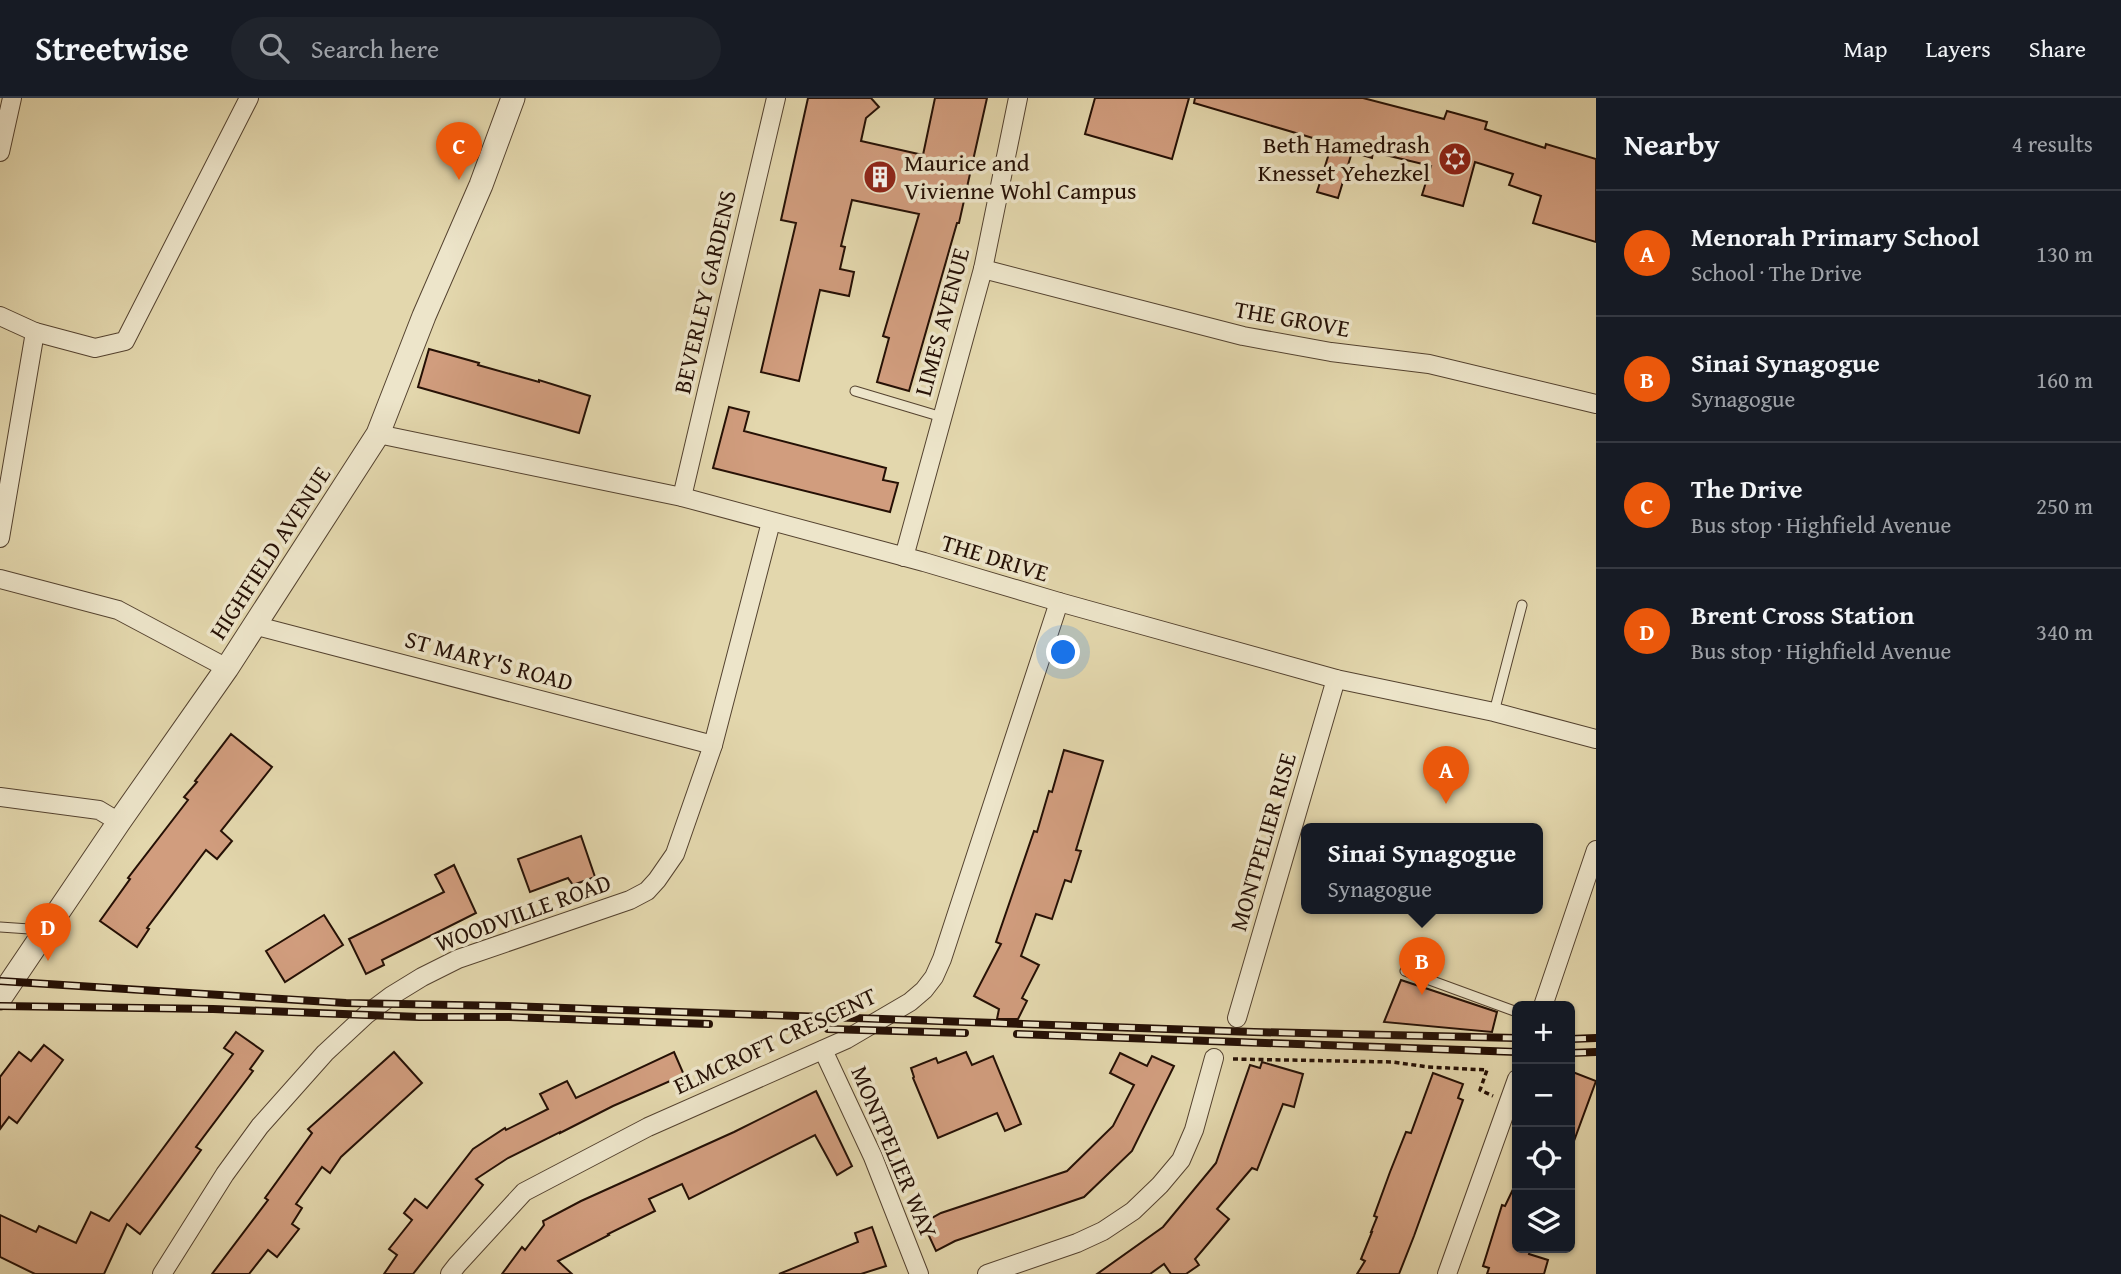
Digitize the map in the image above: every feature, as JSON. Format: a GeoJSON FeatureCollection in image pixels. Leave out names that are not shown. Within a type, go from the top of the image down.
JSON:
{"type":"FeatureCollection","features":[{"type":"Feature","properties":{"kind":"street"},"geometry":{"type":"LineString","coordinates":[[0,152],[12,98]]}},
{"type":"Feature","properties":{"kind":"street"},"geometry":{"type":"LineString","coordinates":[[0,316],[36,332],[94,348],[125,341],[248,98]]}},
{"type":"Feature","properties":{"kind":"street","name":"HIGHFIELD AVENUE"},"geometry":{"type":"LineString","coordinates":[[0,998],[227,668],[378,434],[424,316],[481,184],[513,98]]}},
{"type":"Feature","properties":{"kind":"street","name":"BEVERLEY GARDENS"},"geometry":{"type":"LineString","coordinates":[[682,497],[776,98]]}},
{"type":"Feature","properties":{"kind":"street","name":"LIMES AVENUE"},"geometry":{"type":"LineString","coordinates":[[904,557],[983,269],[1018,98]]}},
{"type":"Feature","properties":{"kind":"street","name":"THE GROVE"},"geometry":{"type":"LineString","coordinates":[[983,269],[1243,336],[1331,352],[1429,364],[1596,404]]}},
{"type":"Feature","properties":{"kind":"street"},"geometry":{"type":"LineString","coordinates":[[0,538],[36,332]]}},
{"type":"Feature","properties":{"kind":"street","name":"THE DRIVE"},"geometry":{"type":"LineString","coordinates":[[378,434],[682,497],[1336,679],[1494,712],[1596,739]]}},
{"type":"Feature","properties":{"kind":"street","name":"WOODVILLE ROAD"},"geometry":{"type":"LineString","coordinates":[[162,1274],[225,1174],[260,1126],[309,1070],[367,1014],[422,977],[457,959],[630,900],[646,891],[668,867],[713,745],[771,522]]}},
{"type":"Feature","properties":{"kind":"street"},"geometry":{"type":"LineString","coordinates":[[0,579],[118,610],[227,668]]}},
{"type":"Feature","properties":{"kind":"street","name":"ELMCROFT CRESCENT"},"geometry":{"type":"LineString","coordinates":[[450,1274],[524,1192],[648,1127],[823,1050],[898,1010],[924,990],[934,977],[942,959],[1059,602]]}},
{"type":"Feature","properties":{"kind":"street","name":"ST MARY'S ROAD"},"geometry":{"type":"LineString","coordinates":[[253,625],[713,745]]}},
{"type":"Feature","properties":{"kind":"street","name":"MONTPELIER RISE"},"geometry":{"type":"LineString","coordinates":[[1237,1018],[1336,679]]}},
{"type":"Feature","properties":{"kind":"street"},"geometry":{"type":"LineString","coordinates":[[0,797],[99,810],[119,822]]}},
{"type":"Feature","properties":{"kind":"street"},"geometry":{"type":"LineString","coordinates":[[1545,1001],[1596,850]]}},
{"type":"Feature","properties":{"kind":"street","name":"MONTPELIER WAY"},"geometry":{"type":"LineString","coordinates":[[823,1050],[873,1157],[919,1274]]}},
{"type":"Feature","properties":{"kind":"street"},"geometry":{"type":"LineString","coordinates":[[987,1274],[1077,1243],[1103,1231],[1133,1211],[1181,1160],[1194,1130],[1214,1058]]}},
{"type":"Feature","properties":{"kind":"street"},"geometry":{"type":"LineString","coordinates":[[1447,1274],[1512,1092]]}},
{"type":"Feature","properties":{"kind":"lane"},"geometry":{"type":"LineString","coordinates":[[855,391],[942,417]]}},
{"type":"Feature","properties":{"kind":"lane"},"geometry":{"type":"LineString","coordinates":[[1494,712],[1522,605]]}},
{"type":"Feature","properties":{"kind":"lane"},"geometry":{"type":"LineString","coordinates":[[0,927],[45,930]]}},
{"type":"Feature","properties":{"kind":"lane"},"geometry":{"type":"LineString","coordinates":[[1405,971],[1512,1010]]}},
{"type":"Feature","properties":{"kind":"path"},"geometry":{"type":"LineString","coordinates":[[1242,1060],[1393,1062],[1487,1070],[1480,1090],[1508,1102]]}},
{"type":"Feature","properties":{"kind":"building"},"geometry":{"type":"Polygon","coordinates":[[[808,98],[871,98],[879,107],[866,118],[861,141],[923,155],[935,98],[987,98],[959,223],[909,391],[877,382],[889,338],[883,336],[919,214],[852,200],[841,246],[845,247],[840,269],[854,272],[849,296],[820,290],[799,381],[761,372],[796,223],[781,220],[808,98]]]}},
{"type":"Feature","properties":{"kind":"building"},"geometry":{"type":"Polygon","coordinates":[[[1095,98],[1189,98],[1172,159],[1085,134],[1095,98]]]}},
{"type":"Feature","properties":{"kind":"building"},"geometry":{"type":"Polygon","coordinates":[[[1195,98],[1363,98],[1444,119],[1447,111],[1487,122],[1485,129],[1545,148],[1546,144],[1596,159],[1596,242],[1533,223],[1541,196],[1509,185],[1513,174],[1475,162],[1463,206],[1422,195],[1431,166],[1373,152],[1372,158],[1352,152],[1338,198],[1317,192],[1330,143],[1194,103],[1195,98]]]}},
{"type":"Feature","properties":{"kind":"building"},"geometry":{"type":"Polygon","coordinates":[[[429,349],[590,396],[579,433],[418,387],[429,349]]]}},
{"type":"Feature","properties":{"kind":"building"},"geometry":{"type":"Polygon","coordinates":[[[729,407],[749,412],[744,431],[886,468],[883,480],[898,483],[890,512],[713,468],[729,407]]]}},
{"type":"Feature","properties":{"kind":"building"},"geometry":{"type":"Polygon","coordinates":[[[231,734],[272,767],[221,831],[232,841],[217,859],[206,850],[147,928],[149,929],[137,947],[100,921],[130,879],[128,878],[188,800],[184,797],[231,734]]]}},
{"type":"Feature","properties":{"kind":"building"},"geometry":{"type":"Polygon","coordinates":[[[1064,750],[1103,761],[1076,850],[1081,851],[1071,882],[1065,880],[1052,919],[1036,914],[1021,956],[1039,965],[1022,998],[1027,1001],[1018,1019],[997,1019],[999,1009],[974,996],[1001,944],[996,942],[1034,831],[1037,832],[1049,791],[1052,792],[1064,750]]]}},
{"type":"Feature","properties":{"kind":"building"},"geometry":{"type":"Polygon","coordinates":[[[581,836],[595,877],[573,885],[568,878],[530,892],[518,859],[581,836]]]}},
{"type":"Feature","properties":{"kind":"building"},"geometry":{"type":"Polygon","coordinates":[[[454,865],[476,913],[382,960],[384,965],[366,974],[349,939],[444,892],[435,875],[454,865]]]}},
{"type":"Feature","properties":{"kind":"building"},"geometry":{"type":"Polygon","coordinates":[[[324,915],[343,945],[285,982],[266,951],[324,915]]]}},
{"type":"Feature","properties":{"kind":"building"},"geometry":{"type":"Polygon","coordinates":[[[1401,980],[1497,1012],[1492,1032],[1384,1022],[1401,980]]]}},
{"type":"Feature","properties":{"kind":"building"},"geometry":{"type":"Polygon","coordinates":[[[236,1032],[263,1051],[250,1069],[253,1071],[196,1147],[201,1150],[140,1234],[127,1224],[104,1274],[35,1274],[0,1257],[0,1215],[36,1232],[39,1226],[76,1243],[91,1212],[109,1221],[233,1054],[224,1048],[236,1032]]]}},
{"type":"Feature","properties":{"kind":"building"},"geometry":{"type":"Polygon","coordinates":[[[44,1045],[63,1060],[17,1123],[9,1117],[0,1129],[0,1077],[19,1052],[31,1061],[44,1045]]]}},
{"type":"Feature","properties":{"kind":"building"},"geometry":{"type":"Polygon","coordinates":[[[394,1052],[422,1083],[341,1157],[330,1173],[322,1167],[296,1204],[302,1208],[292,1224],[299,1229],[277,1257],[268,1250],[249,1274],[212,1274],[268,1200],[265,1198],[312,1133],[308,1129],[394,1052]]]}},
{"type":"Feature","properties":{"kind":"building"},"geometry":{"type":"Polygon","coordinates":[[[674,1052],[684,1075],[613,1106],[508,1158],[476,1179],[483,1185],[413,1274],[384,1274],[397,1255],[389,1249],[412,1220],[404,1213],[415,1199],[427,1208],[473,1149],[505,1128],[506,1130],[548,1109],[540,1094],[567,1081],[576,1098],[674,1052]]]}},
{"type":"Feature","properties":{"kind":"building"},"geometry":{"type":"Polygon","coordinates":[[[966,1052],[972,1065],[993,1056],[1021,1124],[1005,1131],[997,1113],[938,1138],[911,1068],[936,1058],[938,1063],[966,1052]]]}},
{"type":"Feature","properties":{"kind":"building"},"geometry":{"type":"Polygon","coordinates":[[[1120,1053],[1147,1066],[1152,1056],[1174,1066],[1132,1151],[1084,1197],[955,1241],[936,1251],[923,1223],[941,1213],[1067,1171],[1113,1126],[1134,1085],[1110,1073],[1120,1053]]]}},
{"type":"Feature","properties":{"kind":"building"},"geometry":{"type":"Polygon","coordinates":[[[1262,1062],[1303,1074],[1294,1107],[1283,1104],[1257,1170],[1252,1168],[1217,1209],[1229,1219],[1195,1259],[1199,1265],[1186,1274],[1171,1274],[1164,1264],[1150,1274],[1097,1274],[1163,1227],[1216,1163],[1250,1065],[1260,1068],[1262,1062]]]}},
{"type":"Feature","properties":{"kind":"building"},"geometry":{"type":"Polygon","coordinates":[[[1433,1073],[1463,1084],[1458,1098],[1463,1100],[1414,1236],[1399,1274],[1357,1274],[1365,1261],[1361,1259],[1390,1172],[1406,1132],[1411,1133],[1433,1073]]]}},
{"type":"Feature","properties":{"kind":"building"},"geometry":{"type":"Polygon","coordinates":[[[1575,1073],[1596,1081],[1575,1138],[1575,1073]]]}},
{"type":"Feature","properties":{"kind":"building"},"geometry":{"type":"Polygon","coordinates":[[[816,1091],[852,1166],[837,1175],[815,1135],[689,1199],[682,1184],[649,1199],[655,1211],[558,1261],[572,1274],[502,1274],[522,1247],[525,1250],[544,1225],[543,1221],[816,1091]]]}},
{"type":"Feature","properties":{"kind":"building"},"geometry":{"type":"Polygon","coordinates":[[[1512,1191],[1512,1253],[1529,1253],[1548,1260],[1544,1274],[1487,1274],[1489,1268],[1483,1266],[1502,1205],[1505,1206],[1512,1191]]]}},
{"type":"Feature","properties":{"kind":"building"},"geometry":{"type":"Polygon","coordinates":[[[872,1227],[886,1266],[861,1274],[779,1274],[858,1242],[855,1233],[872,1227]]]}},
{"type":"Feature","properties":{"kind":"railway"},"geometry":{"type":"LineString","coordinates":[[0,981],[346,1003],[1512,1038]]}},
{"type":"Feature","properties":{"kind":"railway"},"geometry":{"type":"LineString","coordinates":[[0,1006],[213,1009],[709,1024]]}},
{"type":"Feature","properties":{"kind":"railway"},"geometry":{"type":"LineString","coordinates":[[828,1029],[965,1033]]}},
{"type":"Feature","properties":{"kind":"railway"},"geometry":{"type":"LineString","coordinates":[[1017,1034],[1512,1052]]}},
{"type":"Feature","properties":{"kind":"railway"},"geometry":{"type":"LineString","coordinates":[[1575,1039],[1596,1038]]}},
{"type":"Feature","properties":{"kind":"railway"},"geometry":{"type":"LineString","coordinates":[[1575,1053],[1596,1052]]}},
{"type":"Feature","properties":{"kind":"place","name":"Beth Hamedrash Knesset Yehezkel"},"geometry":{"type":"Point","coordinates":[1455,159]}},
{"type":"Feature","properties":{"kind":"place","name":"Maurice and Vivienne Wohl Campus"},"geometry":{"type":"Point","coordinates":[880,177]}},
{"type":"Feature","properties":{"kind":"place","name":"The Drive"},"geometry":{"type":"Point","coordinates":[459,180]}},
{"type":"Feature","properties":{"kind":"place","name":"Menorah Primary School"},"geometry":{"type":"Point","coordinates":[1446,804]}},
{"type":"Feature","properties":{"kind":"place","name":"Brent Cross Station"},"geometry":{"type":"Point","coordinates":[48,961]}},
{"type":"Feature","properties":{"kind":"place","name":"Sinai Synagogue"},"geometry":{"type":"Point","coordinates":[1422,995]}}]}
